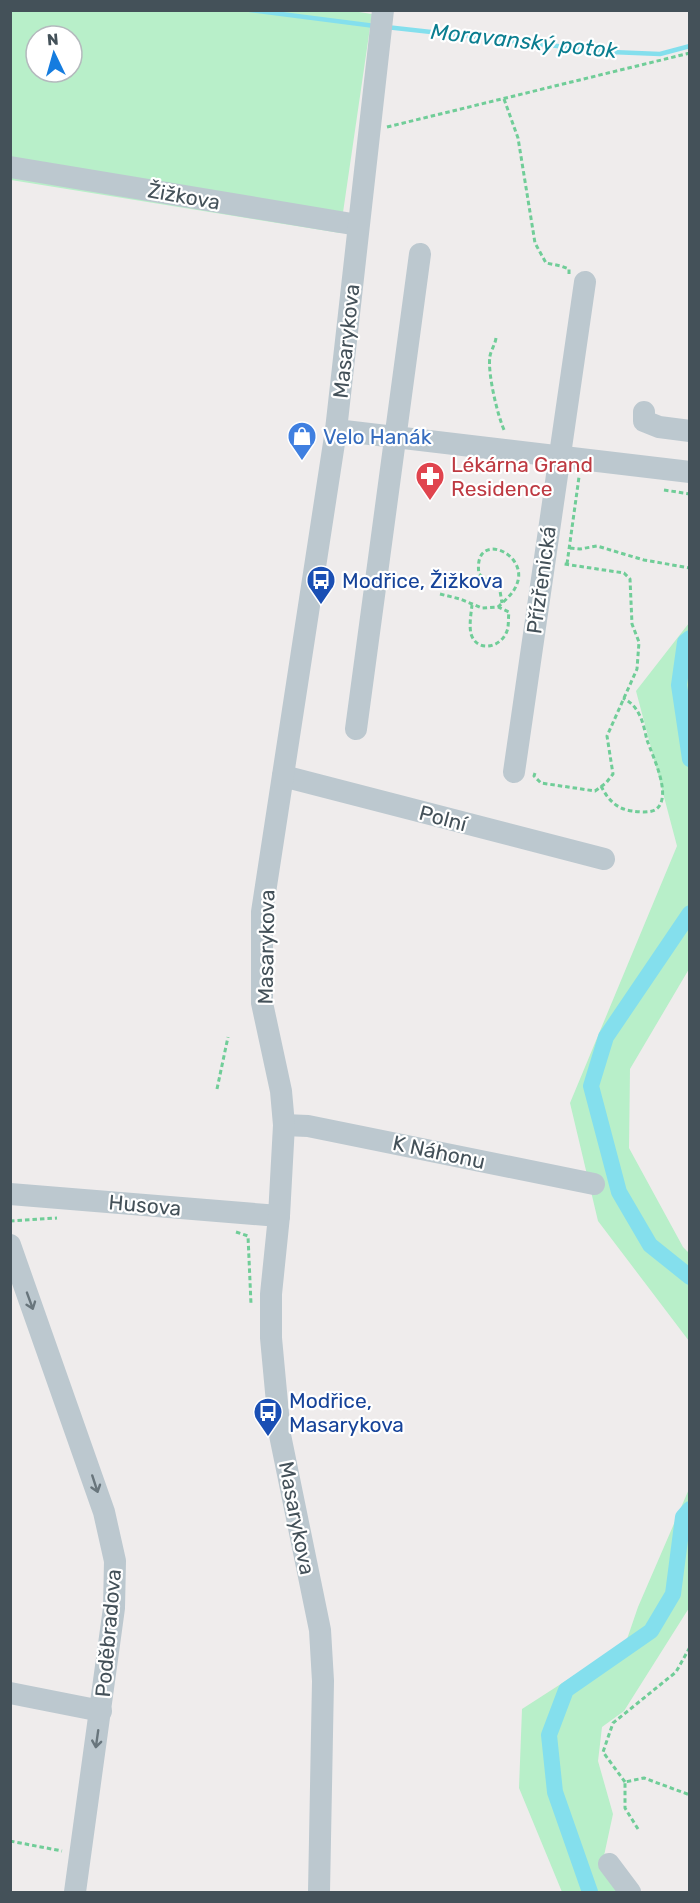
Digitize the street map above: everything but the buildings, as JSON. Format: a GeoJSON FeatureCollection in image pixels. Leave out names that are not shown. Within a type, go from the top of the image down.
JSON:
{"type":"FeatureCollection","features":[{"type":"Feature","properties":{"kind":"street","name":"Masarykova"},"geometry":{"type":"LineString","coordinates":[[319,1893],[323,1681],[320,1630],[280,1434],[271,1338],[271,1294],[279,1216],[284,1125],[281,1091],[262,1003],[262,912],[336,430],[383,13]]}},
{"type":"Feature","properties":{"kind":"street","name":"Žižkova"},"geometry":{"type":"LineString","coordinates":[[10,167],[358,225]]}},
{"type":"Feature","properties":{"kind":"street"},"geometry":{"type":"LineString","coordinates":[[356,729],[420,254]]}},
{"type":"Feature","properties":{"kind":"street","name":"Přízřenická"},"geometry":{"type":"LineString","coordinates":[[514,770],[559,456],[577,280]]}},
{"type":"Feature","properties":{"kind":"street"},"geometry":{"type":"LineString","coordinates":[[644,412],[644,421],[658,427],[690,431]]}},
{"type":"Feature","properties":{"kind":"street"},"geometry":{"type":"LineString","coordinates":[[336,430],[690,472]]}},
{"type":"Feature","properties":{"kind":"street","name":"Polní"},"geometry":{"type":"LineString","coordinates":[[283,776],[603,859]]}},
{"type":"Feature","properties":{"kind":"street","name":"K Náhonu"},"geometry":{"type":"LineString","coordinates":[[284,1125],[308,1126],[594,1184]]}},
{"type":"Feature","properties":{"kind":"street","name":"Husova"},"geometry":{"type":"LineString","coordinates":[[10,1194],[279,1216]]}},
{"type":"Feature","properties":{"kind":"street","name":"Poděbradova"},"geometry":{"type":"LineString","coordinates":[[10,1245],[100,1501],[115,1562],[114,1608],[75,1893]]}},
{"type":"Feature","properties":{"kind":"street"},"geometry":{"type":"LineString","coordinates":[[10,1693],[101,1710]]}},
{"type":"Feature","properties":{"kind":"street"},"geometry":{"type":"LineString","coordinates":[[609,1864],[630,1893]]}},
{"type":"Feature","properties":{"kind":"path"},"geometry":{"type":"LineString","coordinates":[[370,126],[388,127],[690,53]]}},
{"type":"Feature","properties":{"kind":"path"},"geometry":{"type":"LineString","coordinates":[[504,99],[518,138],[535,243],[546,263],[568,269],[577,280]]}},
{"type":"Feature","properties":{"kind":"path"},"geometry":{"type":"LineString","coordinates":[[496,338],[490,356],[490,368],[499,420],[506,434]]}},
{"type":"Feature","properties":{"kind":"path"},"geometry":{"type":"LineString","coordinates":[[567,564],[579,476]]}},
{"type":"Feature","properties":{"kind":"path"},"geometry":{"type":"LineString","coordinates":[[656,488],[690,494]]}},
{"type":"Feature","properties":{"kind":"path"},"geometry":{"type":"LineString","coordinates":[[570,548],[597,546],[644,560],[690,568]]}},
{"type":"Feature","properties":{"kind":"path"},"geometry":{"type":"LineString","coordinates":[[498,607],[502,603],[517,586],[517,567],[510,556],[502,550],[492,549],[483,553],[479,561],[479,574],[499,585],[502,603]]}},
{"type":"Feature","properties":{"kind":"path"},"geometry":{"type":"LineString","coordinates":[[514,770],[535,770],[534,776],[541,783],[595,790],[601,786],[613,774],[607,736],[622,698],[637,669],[639,642],[632,624],[630,579],[624,573],[544,561]]}},
{"type":"Feature","properties":{"kind":"path"},"geometry":{"type":"LineString","coordinates":[[440,594],[482,608],[498,607],[509,612],[507,632],[494,646],[489,647],[477,643],[471,636],[472,605]]}},
{"type":"Feature","properties":{"kind":"path"},"geometry":{"type":"LineString","coordinates":[[601,786],[615,805],[628,810],[643,812],[654,810],[660,804],[662,781],[640,715],[632,703],[622,698]]}},
{"type":"Feature","properties":{"kind":"path"},"geometry":{"type":"LineString","coordinates":[[217,1089],[228,1037]]}},
{"type":"Feature","properties":{"kind":"path"},"geometry":{"type":"LineString","coordinates":[[10,1221],[65,1218]]}},
{"type":"Feature","properties":{"kind":"path"},"geometry":{"type":"LineString","coordinates":[[227,1230],[248,1236],[251,1310]]}},
{"type":"Feature","properties":{"kind":"path"},"geometry":{"type":"LineString","coordinates":[[638,1829],[625,1808],[625,1782],[603,1752],[613,1723],[676,1672],[690,1647]]}},
{"type":"Feature","properties":{"kind":"path"},"geometry":{"type":"LineString","coordinates":[[625,1782],[644,1778],[690,1795]]}},
{"type":"Feature","properties":{"kind":"path"},"geometry":{"type":"LineString","coordinates":[[10,1841],[81,1855]]}},
{"type":"Feature","properties":{"kind":"green space"},"geometry":{"type":"Polygon","coordinates":[[[346,10],[372,14],[340,233],[11,180],[10,11],[346,10]]]}},
{"type":"Feature","properties":{"kind":"green space"},"geometry":{"type":"Polygon","coordinates":[[[689,623],[689,969],[630,1069],[629,1148],[683,1247],[689,1253],[689,1341],[598,1221],[570,1103],[677,846],[636,691],[689,623]]]}},
{"type":"Feature","properties":{"kind":"green space"},"geometry":{"type":"Polygon","coordinates":[[[689,1489],[689,1608],[624,1711],[602,1727],[598,1761],[613,1814],[602,1865],[620,1892],[562,1892],[519,1788],[522,1709],[626,1642],[638,1607],[689,1489]]]}},
{"type":"Feature","properties":{"kind":"waterway","name":"Moravanský potok"},"geometry":{"type":"LineString","coordinates":[[250,10],[375,26]]}},
{"type":"Feature","properties":{"kind":"waterway","name":"Moravanský potok"},"geometry":{"type":"LineString","coordinates":[[386,27],[611,52],[660,54],[690,46]]}},
{"type":"Feature","properties":{"kind":"waterway"},"geometry":{"type":"LineString","coordinates":[[690,638],[685,642],[679,685],[690,759]]}},
{"type":"Feature","properties":{"kind":"waterway"},"geometry":{"type":"LineString","coordinates":[[690,913],[606,1037],[591,1086],[619,1192],[650,1245],[690,1277]]}},
{"type":"Feature","properties":{"kind":"waterway"},"geometry":{"type":"LineString","coordinates":[[590,1892],[555,1792],[549,1735],[566,1690],[651,1631],[673,1594],[683,1517],[690,1509]]}},
{"type":"Feature","properties":{"kind":"place","name":"Velo Hanák"},"geometry":{"type":"Point","coordinates":[302,462]}},
{"type":"Feature","properties":{"kind":"place","name":"Lékárna Grand Residence"},"geometry":{"type":"Point","coordinates":[430,502]}},
{"type":"Feature","properties":{"kind":"place","name":"Modřice, Žižkova"},"geometry":{"type":"Point","coordinates":[321,606]}},
{"type":"Feature","properties":{"kind":"place","name":"Modřice, Masarykova"},"geometry":{"type":"Point","coordinates":[268,1438]}}]}
